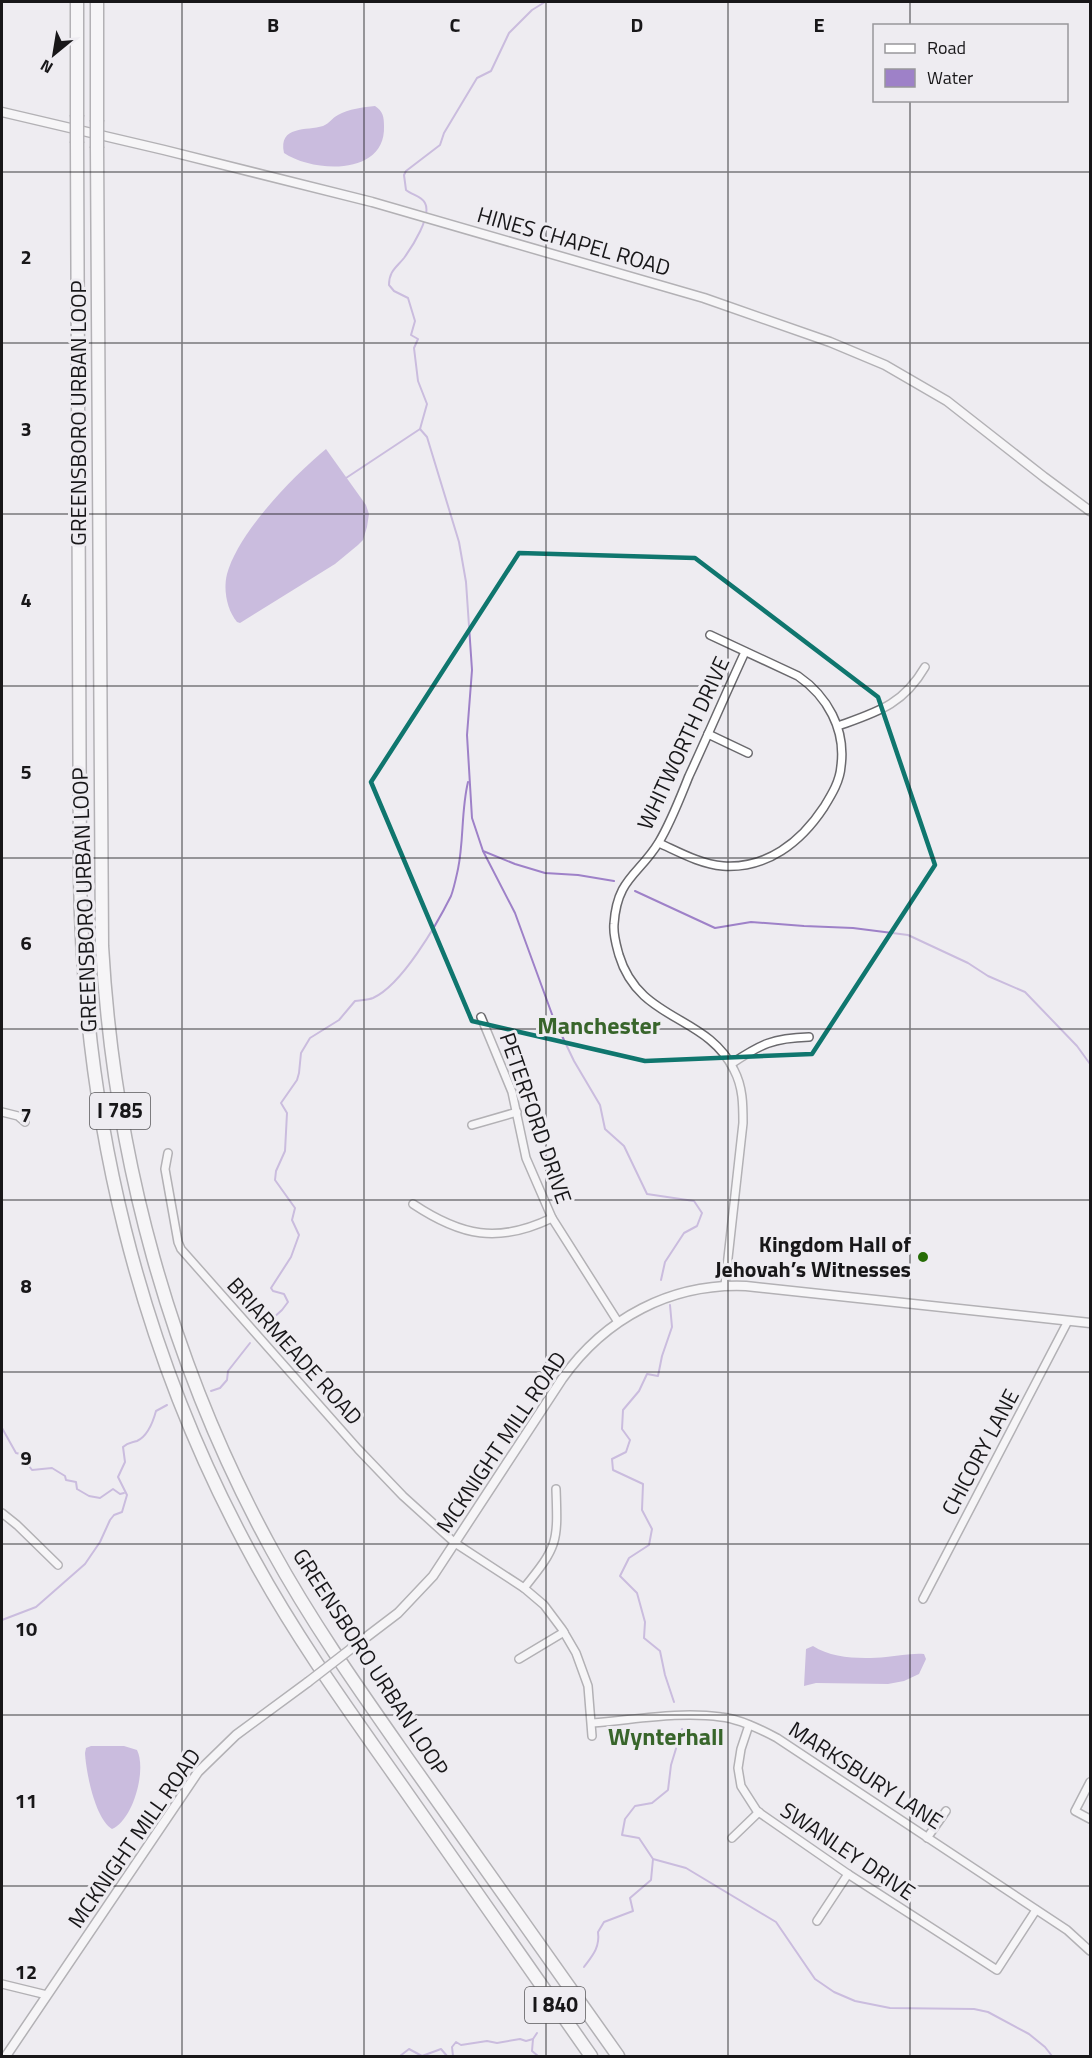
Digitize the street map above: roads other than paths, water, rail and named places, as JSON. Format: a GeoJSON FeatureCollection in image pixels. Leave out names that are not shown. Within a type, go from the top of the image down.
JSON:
{"type":"FeatureCollection","features":[{"type":"Feature","properties":{"kind":"highway","name":"GREENSBORO URBAN LOOP"},"geometry":{"type":"LineString","coordinates":[[77,2],[81,923],[87,1018],[95,1089],[123,1228],[150,1319],[178,1398],[206,1463],[254,1559],[289,1620],[329,1682],[591,2056]]}},
{"type":"Feature","properties":{"kind":"highway","name":"GREENSBORO URBAN LOOP"},"geometry":{"type":"LineString","coordinates":[[97,2],[102,946],[107,1016],[130,1167],[153,1257],[185,1357],[225,1455],[255,1518],[295,1590],[346,1670],[618,2056]]}},
{"type":"Feature","properties":{"kind":"highway"},"geometry":{"type":"LineString","coordinates":[[519,1954],[581,2056]]}},
{"type":"Feature","properties":{"kind":"street","name":"HINES CHAPEL ROAD"},"geometry":{"type":"LineString","coordinates":[[2,112],[244,169],[427,217],[704,298],[809,334],[869,358],[906,376],[947,401],[1090,511]]}},
{"type":"Feature","properties":{"kind":"street"},"geometry":{"type":"LineString","coordinates":[[659,843],[703,862],[723,866],[747,865],[769,858],[792,845],[819,815],[836,786],[842,765],[838,726],[824,699],[811,685],[798,676],[710,634]]}},
{"type":"Feature","properties":{"kind":"street","name":"WHITWORTH DRIVE"},"geometry":{"type":"LineString","coordinates":[[725,1285],[743,1124],[743,1096],[731,1064],[724,1054],[706,1036],[660,1009],[631,983],[623,968],[614,937],[614,923],[623,887],[659,843],[745,652]]}},
{"type":"Feature","properties":{"kind":"street"},"geometry":{"type":"LineString","coordinates":[[838,726],[880,711],[894,703],[916,682],[925,668]]}},
{"type":"Feature","properties":{"kind":"street"},"geometry":{"type":"LineString","coordinates":[[708,734],[748,753]]}},
{"type":"Feature","properties":{"kind":"street","name":"PETERFORD DRIVE"},"geometry":{"type":"LineString","coordinates":[[481,1017],[517,1112],[526,1158],[552,1218],[618,1322]]}},
{"type":"Feature","properties":{"kind":"street"},"geometry":{"type":"LineString","coordinates":[[731,1064],[762,1044],[790,1037],[809,1037]]}},
{"type":"Feature","properties":{"kind":"street"},"geometry":{"type":"LineString","coordinates":[[2,1112],[18,1116],[26,1122]]}},
{"type":"Feature","properties":{"kind":"street"},"geometry":{"type":"LineString","coordinates":[[472,1125],[517,1112]]}},
{"type":"Feature","properties":{"kind":"street","name":"BRIARMEADE ROAD"},"geometry":{"type":"LineString","coordinates":[[168,1153],[165,1169],[181,1250],[358,1449],[403,1496],[455,1544],[524,1588],[544,1605],[576,1653],[588,1686],[591,1736]]}},
{"type":"Feature","properties":{"kind":"street"},"geometry":{"type":"LineString","coordinates":[[413,1204],[442,1222],[477,1234],[518,1232],[552,1218]]}},
{"type":"Feature","properties":{"kind":"street","name":"MCKNIGHT MILL ROAD"},"geometry":{"type":"LineString","coordinates":[[6,2056],[198,1772],[236,1734],[308,1682],[412,1600],[433,1576],[455,1544],[573,1364],[600,1335],[618,1322],[635,1311],[672,1295],[698,1288],[725,1285],[773,1287],[1090,1323]]}},
{"type":"Feature","properties":{"kind":"street","name":"CHICORY LANE"},"geometry":{"type":"LineString","coordinates":[[923,1599],[1068,1321]]}},
{"type":"Feature","properties":{"kind":"street"},"geometry":{"type":"LineString","coordinates":[[524,1588],[542,1567],[555,1542],[558,1529],[556,1490]]}},
{"type":"Feature","properties":{"kind":"street"},"geometry":{"type":"LineString","coordinates":[[2,1513],[58,1565]]}},
{"type":"Feature","properties":{"kind":"street"},"geometry":{"type":"LineString","coordinates":[[519,1659],[564,1632]]}},
{"type":"Feature","properties":{"kind":"street","name":"MARKSBURY LANE"},"geometry":{"type":"LineString","coordinates":[[592,1723],[693,1715],[723,1717],[750,1725],[777,1738],[1067,1930],[1090,1951]]}},
{"type":"Feature","properties":{"kind":"street","name":"SWANLEY DRIVE"},"geometry":{"type":"LineString","coordinates":[[750,1725],[741,1749],[738,1768],[741,1786],[749,1801],[759,1812],[848,1874],[997,1971],[1036,1910]]}},
{"type":"Feature","properties":{"kind":"street"},"geometry":{"type":"LineString","coordinates":[[1090,1782],[1075,1811],[1090,1819]]}},
{"type":"Feature","properties":{"kind":"street"},"geometry":{"type":"LineString","coordinates":[[927,1838],[946,1811]]}},
{"type":"Feature","properties":{"kind":"street"},"geometry":{"type":"LineString","coordinates":[[732,1838],[759,1812]]}},
{"type":"Feature","properties":{"kind":"street"},"geometry":{"type":"LineString","coordinates":[[817,1922],[848,1874]]}},
{"type":"Feature","properties":{"kind":"street"},"geometry":{"type":"LineString","coordinates":[[2,1984],[47,1995]]}},
{"type":"Feature","properties":{"kind":"water"},"geometry":{"type":"Polygon","coordinates":[[[375,106],[383,117],[382,142],[373,154],[361,162],[346,166],[329,166],[297,160],[284,153],[283,144],[289,133],[323,126],[346,111],[375,106]]]}},
{"type":"Feature","properties":{"kind":"water"},"geometry":{"type":"Polygon","coordinates":[[[326,449],[366,505],[369,514],[363,540],[335,564],[240,623],[237,622],[228,606],[226,593],[227,574],[233,558],[242,541],[268,506],[326,449]]]}},
{"type":"Feature","properties":{"kind":"water"},"geometry":{"type":"Polygon","coordinates":[[[813,1646],[848,1657],[877,1658],[924,1654],[926,1659],[919,1674],[904,1681],[888,1684],[816,1683],[804,1686],[806,1649],[813,1646]]]}},
{"type":"Feature","properties":{"kind":"water"},"geometry":{"type":"Polygon","coordinates":[[[124,1746],[137,1750],[140,1759],[139,1781],[132,1805],[120,1824],[112,1829],[106,1824],[96,1806],[90,1783],[85,1753],[86,1748],[124,1746]]]}},
{"type":"Feature","properties":{"kind":"waterway"},"geometry":{"type":"LineString","coordinates":[[346,478],[420,429],[427,404],[418,381],[414,348],[418,339],[411,335],[415,321],[408,298],[394,291],[389,285],[392,273],[412,247],[426,216],[424,201],[406,190],[404,175],[440,145],[444,133],[477,78],[491,71],[509,33],[532,10],[545,2]]}},
{"type":"Feature","properties":{"kind":"waterway"},"geometry":{"type":"LineString","coordinates":[[420,429],[427,437],[459,542],[466,582],[472,670],[467,735],[472,818],[483,851],[515,913],[553,1017],[574,1061],[600,1105],[605,1129],[624,1146],[647,1194],[694,1201],[702,1213],[697,1226],[684,1233],[665,1262],[661,1280]]}},
{"type":"Feature","properties":{"kind":"waterway"},"geometry":{"type":"LineString","coordinates":[[262,1328],[288,1302],[284,1294],[273,1291],[271,1288],[291,1257],[299,1235],[292,1220],[295,1208],[275,1180],[276,1171],[285,1151],[287,1113],[281,1103],[297,1080],[301,1053],[310,1038],[339,1020],[355,1001],[373,998],[395,981],[418,953],[437,922],[451,896],[460,858],[468,782]]}},
{"type":"Feature","properties":{"kind":"waterway"},"geometry":{"type":"LineString","coordinates":[[483,851],[545,873],[578,875],[614,881]]}},
{"type":"Feature","properties":{"kind":"waterway"},"geometry":{"type":"LineString","coordinates":[[635,891],[715,928],[751,922],[853,928],[908,935],[968,963],[988,976],[1025,992],[1077,1046],[1090,1064]]}},
{"type":"Feature","properties":{"kind":"waterway"},"geometry":{"type":"LineString","coordinates":[[670,1305],[672,1327],[658,1376],[647,1374],[639,1391],[623,1410],[622,1429],[630,1440],[626,1452],[612,1459],[613,1470],[643,1484],[642,1510],[652,1529],[649,1545],[629,1558],[620,1576],[637,1593],[645,1622],[644,1638],[660,1651],[674,1702]]}},
{"type":"Feature","properties":{"kind":"waterway"},"geometry":{"type":"LineString","coordinates":[[211,1391],[220,1388],[227,1380],[228,1371],[250,1343]]}},
{"type":"Feature","properties":{"kind":"waterway"},"geometry":{"type":"LineString","coordinates":[[2,1620],[36,1607],[85,1564],[100,1542],[110,1520],[114,1515],[122,1512],[127,1495],[118,1477],[125,1462],[123,1447],[144,1436],[152,1424],[156,1411],[167,1405]]}},
{"type":"Feature","properties":{"kind":"waterway"},"geometry":{"type":"LineString","coordinates":[[2,1428],[16,1453],[24,1455],[32,1470],[52,1468],[65,1476],[66,1480],[76,1482],[77,1489],[89,1496],[100,1498],[113,1489],[120,1494],[124,1493]]}},
{"type":"Feature","properties":{"kind":"waterway"},"geometry":{"type":"LineString","coordinates":[[682,1729],[671,1765],[668,1790],[652,1803],[635,1806],[625,1819],[622,1835],[639,1838],[653,1859],[686,1868],[776,1922],[815,1979],[834,1992],[855,2001],[890,2008],[974,2009],[988,2012],[1029,2034],[1052,2056]]}},
{"type":"Feature","properties":{"kind":"waterway"},"geometry":{"type":"LineString","coordinates":[[584,1967],[595,1951],[598,1932],[604,1922],[633,1911],[630,1898],[651,1880],[653,1859]]}},
{"type":"Feature","properties":{"kind":"waterway"},"geometry":{"type":"LineString","coordinates":[[537,2033],[533,2039],[532,2051],[538,2056]]}},
{"type":"Feature","properties":{"kind":"waterway"},"geometry":{"type":"LineString","coordinates":[[400,2056],[409,2049],[422,2056],[441,2049],[447,2056],[453,2056],[452,2047],[456,2042],[461,2045],[487,2041],[497,2043],[533,2039]]}},
{"type":"Feature","properties":{"kind":"place","name":"Kingdom Hall of Jehovah’s Witnesses"},"geometry":{"type":"Point","coordinates":[923,1257]}},
{"type":"Feature","properties":{"kind":"district","name":"Manchester"},"geometry":{"type":"Point","coordinates":[599,1026]}},
{"type":"Feature","properties":{"kind":"district","name":"Wynterhall"},"geometry":{"type":"Point","coordinates":[666,1737]}}]}
